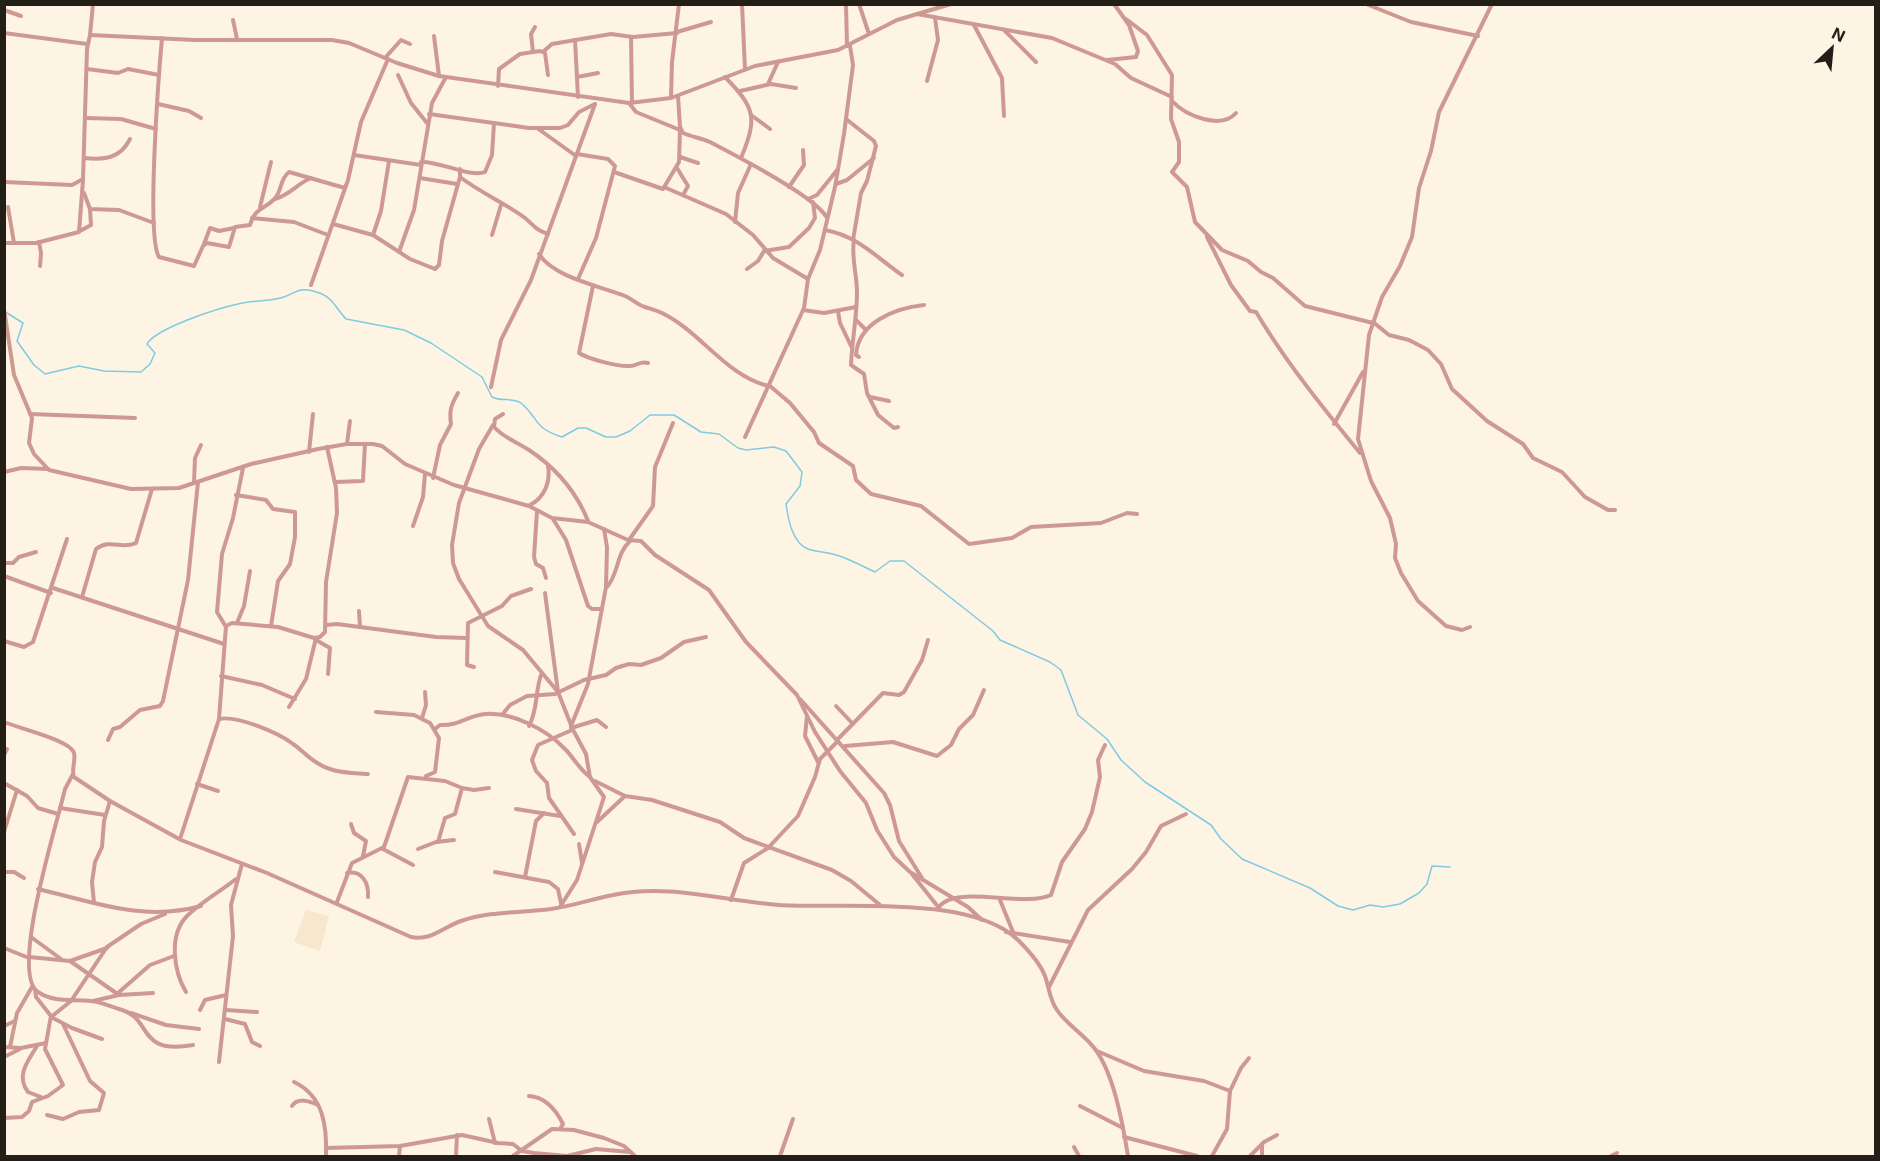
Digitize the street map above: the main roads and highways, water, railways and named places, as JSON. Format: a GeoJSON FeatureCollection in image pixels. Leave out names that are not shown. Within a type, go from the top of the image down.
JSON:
{"type":"FeatureCollection","features":[{"type":"Feature","properties":{"kind":"waterway"},"geometry":{"type":"LineString","coordinates":[[7,313],[23,323],[17,341],[34,365],[45,374],[79,366],[104,371],[141,372],[150,364],[155,353],[147,344],[175,325],[229,306],[279,299],[300,290],[308,290],[329,298],[346,319],[404,330],[431,343],[482,377],[492,397],[521,403],[541,426],[553,434],[562,437],[578,428],[586,428],[606,437],[616,437],[630,431],[650,415],[674,415],[701,432],[719,434],[738,448],[746,450],[774,447],[786,451],[802,472],[800,486],[786,504],[792,530],[803,546],[811,550],[833,554],[875,572],[890,561],[904,561],[993,631],[1000,640],[1050,662],[1061,670],[1078,715],[1107,739],[1121,760],[1145,782],[1211,825],[1221,839],[1242,859],[1310,888],[1338,906],[1353,910],[1370,905],[1383,907],[1400,904],[1419,893],[1427,884],[1432,866],[1450,867]]}}]}
